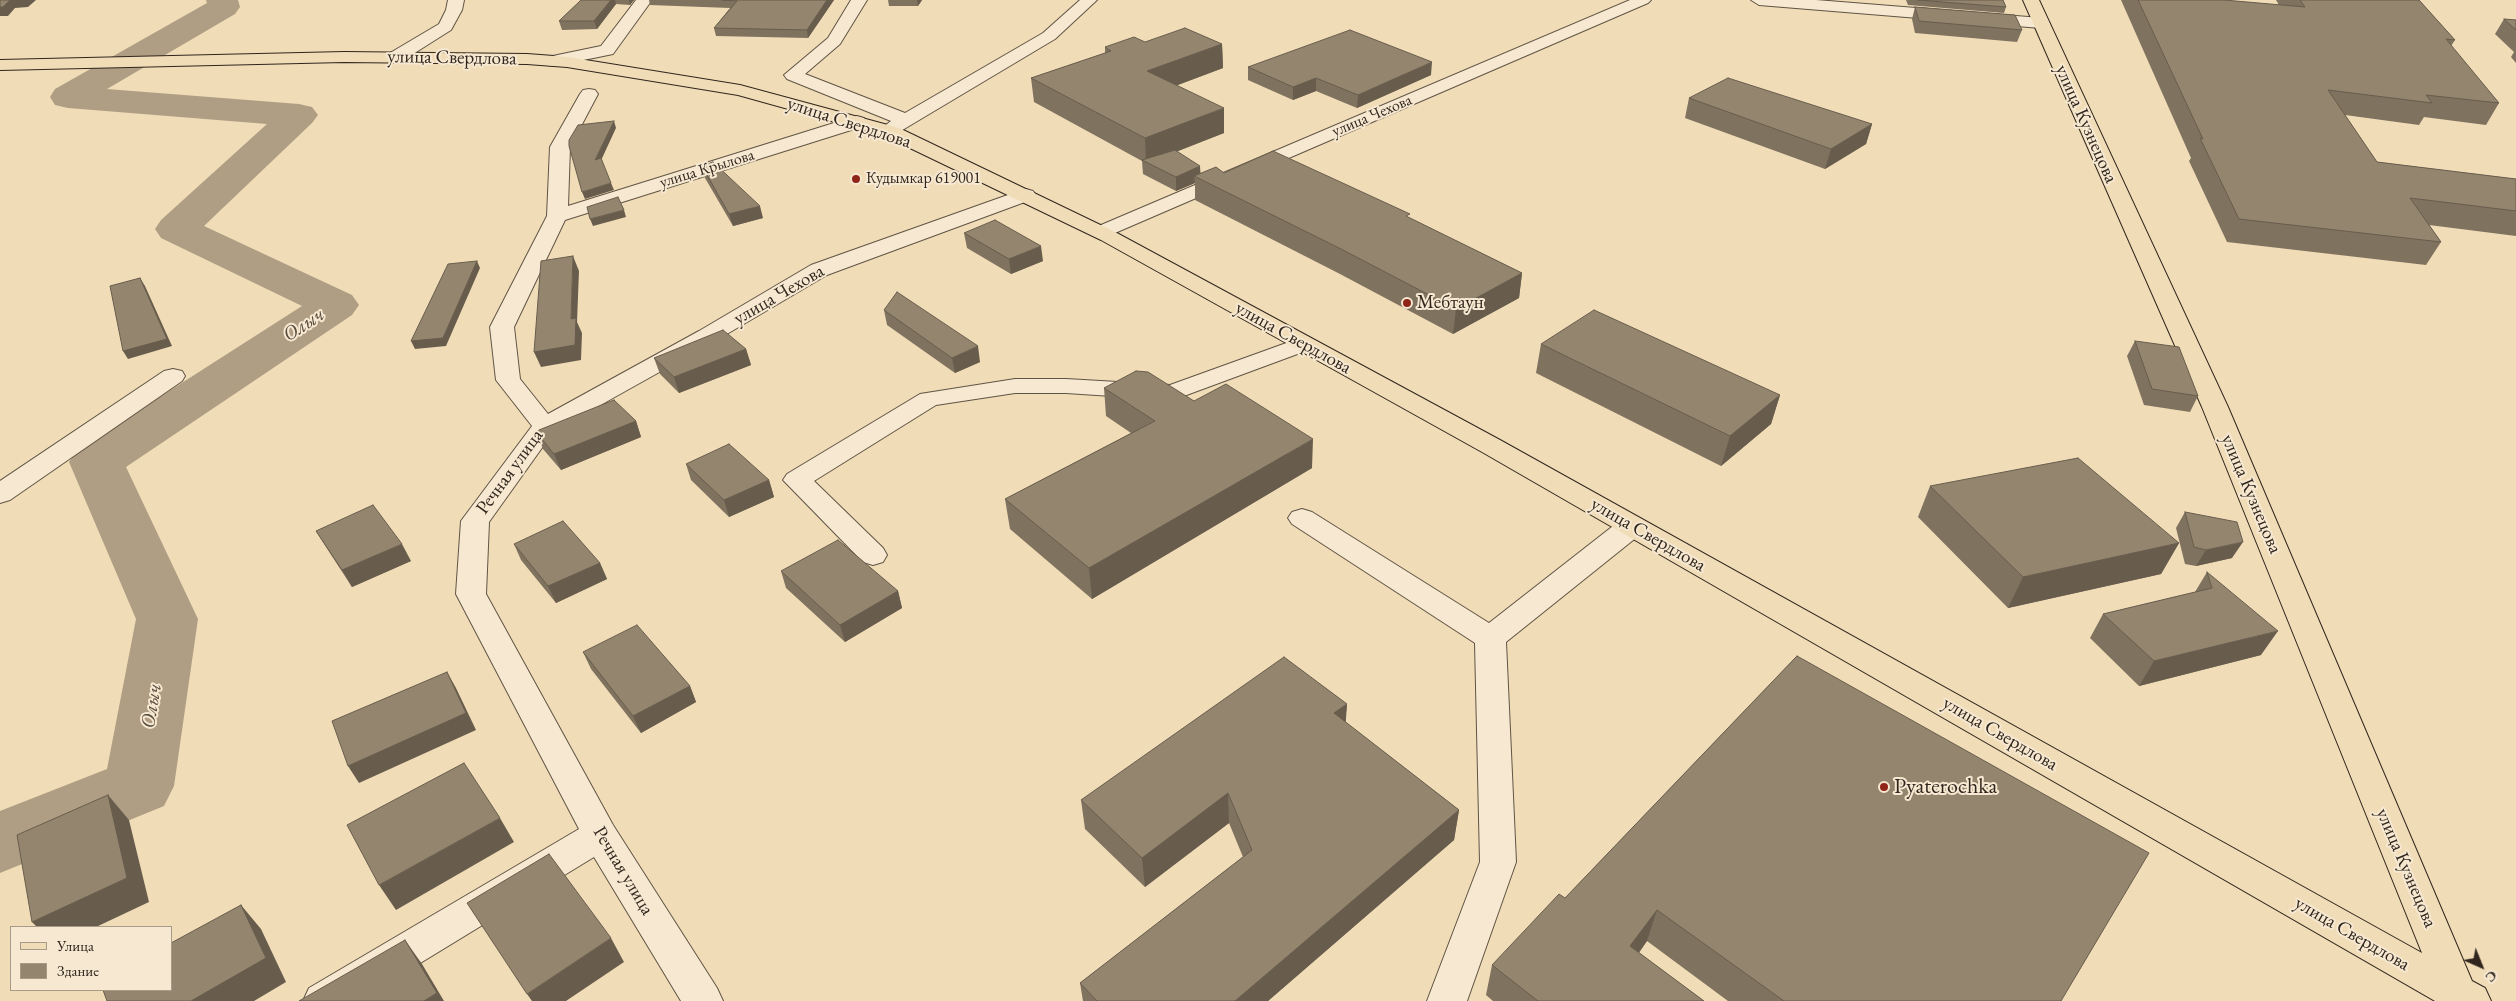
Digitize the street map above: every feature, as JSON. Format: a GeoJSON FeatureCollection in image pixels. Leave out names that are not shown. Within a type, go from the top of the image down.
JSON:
{"type":"FeatureCollection","features":[{"type":"Feature","properties":{"kind":"main road","name":"улица Кузнецова"},"geometry":{"type":"LineString","coordinates":[[2036,12],[2215,407],[2465,997]]}},
{"type":"Feature","properties":{"kind":"main road","name":"улица Свердлова"},"geometry":{"type":"LineString","coordinates":[[0,65],[396,57],[554,61],[740,90],[856,122],[896,125],[1026,196],[1100,232],[1491,446],[2465,997]]}},
{"type":"Feature","properties":{"kind":"street"},"geometry":{"type":"LineString","coordinates":[[396,57],[445,27],[454,10],[456,0]]}},
{"type":"Feature","properties":{"kind":"street"},"geometry":{"type":"LineString","coordinates":[[554,61],[607,50],[644,0]]}},
{"type":"Feature","properties":{"kind":"street"},"geometry":{"type":"LineString","coordinates":[[859,0],[834,41],[793,75],[896,125],[1048,36],[1089,0]]}},
{"type":"Feature","properties":{"kind":"street","name":"улица Чехова"},"geometry":{"type":"LineString","coordinates":[[1100,232],[1643,0]]}},
{"type":"Feature","properties":{"kind":"street"},"geometry":{"type":"LineString","coordinates":[[1758,0],[2036,12]]}},
{"type":"Feature","properties":{"kind":"street","name":"Речная улица"},"geometry":{"type":"LineString","coordinates":[[589,94],[560,147],[557,216],[502,327],[508,380],[545,426],[475,521],[471,594],[600,835],[703,1001]]}},
{"type":"Feature","properties":{"kind":"street","name":"улица Крылова"},"geometry":{"type":"LineString","coordinates":[[557,216],[856,122]]}},
{"type":"Feature","properties":{"kind":"street","name":"улица Чехова"},"geometry":{"type":"LineString","coordinates":[[545,426],[707,336],[819,270],[1026,196]]}},
{"type":"Feature","properties":{"kind":"street"},"geometry":{"type":"LineString","coordinates":[[873,555],[797,480],[929,399],[1015,386],[1066,386],[1173,393],[1303,344]]}},
{"type":"Feature","properties":{"kind":"street"},"geometry":{"type":"LineString","coordinates":[[0,494],[173,376]]}},
{"type":"Feature","properties":{"kind":"street"},"geometry":{"type":"LineString","coordinates":[[1302,518],[1490,638]]}},
{"type":"Feature","properties":{"kind":"street"},"geometry":{"type":"LineString","coordinates":[[1490,638],[1632,526]]}},
{"type":"Feature","properties":{"kind":"street"},"geometry":{"type":"LineString","coordinates":[[1447,1001],[1498,862],[1490,638]]}},
{"type":"Feature","properties":{"kind":"street"},"geometry":{"type":"LineString","coordinates":[[323,1001],[600,835]]}},
{"type":"Feature","properties":{"kind":"building"},"geometry":{"type":"Polygon","coordinates":[[[0,0],[10,0],[3,7],[0,7],[0,0]]]}},
{"type":"Feature","properties":{"kind":"building"},"geometry":{"type":"Polygon","coordinates":[[[581,0],[611,0],[594,21],[559,21],[581,0]]]}},
{"type":"Feature","properties":{"kind":"building"},"geometry":{"type":"Polygon","coordinates":[[[722,0],[827,0],[807,30],[714,28],[737,1],[722,0]]]}},
{"type":"Feature","properties":{"kind":"building"},"geometry":{"type":"Polygon","coordinates":[[[1918,0],[2003,0],[2006,7],[1918,0]]]}},
{"type":"Feature","properties":{"kind":"building"},"geometry":{"type":"Polygon","coordinates":[[[2138,0],[2224,0],[2305,7],[2300,0],[2419,0],[2455,40],[2446,39],[2499,103],[2426,95],[2432,103],[2328,90],[2377,162],[2516,179],[2516,211],[2410,198],[2441,242],[2239,219],[2138,0]]]}},
{"type":"Feature","properties":{"kind":"building"},"geometry":{"type":"Polygon","coordinates":[[[1915,7],[2015,15],[2022,30],[1919,21],[1915,7]]]}},
{"type":"Feature","properties":{"kind":"building"},"geometry":{"type":"Polygon","coordinates":[[[2504,19],[2516,20],[2516,30],[2504,19]]]}},
{"type":"Feature","properties":{"kind":"building"},"geometry":{"type":"Polygon","coordinates":[[[1185,28],[1222,44],[1147,71],[1224,108],[1145,138],[1031,78],[1111,51],[1105,47],[1134,37],[1145,42],[1185,28]]]}},
{"type":"Feature","properties":{"kind":"building"},"geometry":{"type":"Polygon","coordinates":[[[1350,30],[1432,62],[1358,95],[1316,78],[1293,87],[1248,67],[1350,30]]]}},
{"type":"Feature","properties":{"kind":"building"},"geometry":{"type":"Polygon","coordinates":[[[1728,78],[1872,124],[1831,149],[1689,98],[1728,78]]]}},
{"type":"Feature","properties":{"kind":"building"},"geometry":{"type":"Polygon","coordinates":[[[614,121],[595,160],[601,158],[611,183],[582,192],[569,140],[578,125],[614,121]]]}},
{"type":"Feature","properties":{"kind":"building"},"geometry":{"type":"Polygon","coordinates":[[[1175,150],[1200,166],[1176,177],[1142,160],[1175,150]]]}},
{"type":"Feature","properties":{"kind":"building"},"geometry":{"type":"Polygon","coordinates":[[[1273,151],[1410,214],[1406,216],[1522,273],[1456,309],[1194,176],[1216,167],[1224,173],[1273,151]]]}},
{"type":"Feature","properties":{"kind":"building"},"geometry":{"type":"Polygon","coordinates":[[[713,162],[760,206],[729,214],[702,166],[713,162]]]}},
{"type":"Feature","properties":{"kind":"building"},"geometry":{"type":"Polygon","coordinates":[[[618,197],[624,210],[590,219],[587,207],[618,197]]]}},
{"type":"Feature","properties":{"kind":"building"},"geometry":{"type":"Polygon","coordinates":[[[995,220],[1041,246],[1009,259],[964,233],[995,220]]]}},
{"type":"Feature","properties":{"kind":"building"},"geometry":{"type":"Polygon","coordinates":[[[573,256],[571,319],[576,318],[575,345],[534,352],[541,261],[573,256]]]}},
{"type":"Feature","properties":{"kind":"building"},"geometry":{"type":"Polygon","coordinates":[[[477,261],[443,338],[411,341],[448,264],[477,261]]]}},
{"type":"Feature","properties":{"kind":"building"},"geometry":{"type":"Polygon","coordinates":[[[140,278],[167,339],[123,351],[110,286],[140,278]]]}},
{"type":"Feature","properties":{"kind":"building"},"geometry":{"type":"Polygon","coordinates":[[[897,292],[978,346],[952,358],[884,310],[897,292]]]}},
{"type":"Feature","properties":{"kind":"building"},"geometry":{"type":"Polygon","coordinates":[[[1594,310],[1780,395],[1730,436],[1541,344],[1594,310]]]}},
{"type":"Feature","properties":{"kind":"building"},"geometry":{"type":"Polygon","coordinates":[[[723,330],[746,349],[674,377],[654,358],[723,330]]]}},
{"type":"Feature","properties":{"kind":"building"},"geometry":{"type":"Polygon","coordinates":[[[2135,341],[2179,347],[2198,396],[2152,389],[2135,341]]]}},
{"type":"Feature","properties":{"kind":"building"},"geometry":{"type":"Polygon","coordinates":[[[1136,371],[1148,372],[1194,401],[1226,384],[1313,439],[1089,568],[1005,499],[1155,421],[1104,388],[1136,371]]]}},
{"type":"Feature","properties":{"kind":"building"},"geometry":{"type":"Polygon","coordinates":[[[614,400],[636,421],[554,454],[537,433],[539,430],[614,400]]]}},
{"type":"Feature","properties":{"kind":"building"},"geometry":{"type":"Polygon","coordinates":[[[729,444],[769,480],[724,500],[686,464],[729,444]]]}},
{"type":"Feature","properties":{"kind":"building"},"geometry":{"type":"Polygon","coordinates":[[[2078,458],[2179,543],[2023,577],[1930,486],[2078,458]]]}},
{"type":"Feature","properties":{"kind":"building"},"geometry":{"type":"Polygon","coordinates":[[[373,505],[402,544],[342,570],[316,531],[373,505]]]}},
{"type":"Feature","properties":{"kind":"building"},"geometry":{"type":"Polygon","coordinates":[[[2185,512],[2237,522],[2243,542],[2206,550],[2194,547],[2185,512]]]}},
{"type":"Feature","properties":{"kind":"building"},"geometry":{"type":"Polygon","coordinates":[[[563,521],[600,563],[548,586],[514,544],[563,521]]]}},
{"type":"Feature","properties":{"kind":"building"},"geometry":{"type":"Polygon","coordinates":[[[838,540],[898,591],[840,625],[781,571],[838,540]]]}},
{"type":"Feature","properties":{"kind":"building"},"geometry":{"type":"Polygon","coordinates":[[[2207,572],[2278,631],[2154,661],[2103,614],[2212,588],[2207,572]]]}},
{"type":"Feature","properties":{"kind":"building"},"geometry":{"type":"Polygon","coordinates":[[[637,625],[690,686],[633,716],[583,652],[637,625]]]}},
{"type":"Feature","properties":{"kind":"building"},"geometry":{"type":"Polygon","coordinates":[[[1797,656],[2149,853],[2061,1001],[1784,1001],[1657,910],[1630,946],[1704,1001],[1538,1001],[1492,965],[1559,894],[1565,898],[1797,656]]]}},
{"type":"Feature","properties":{"kind":"building"},"geometry":{"type":"Polygon","coordinates":[[[1284,657],[1347,704],[1334,713],[1459,810],[1235,1001],[1097,1001],[1080,983],[1252,850],[1228,793],[1142,858],[1081,800],[1284,657]]]}},
{"type":"Feature","properties":{"kind":"building"},"geometry":{"type":"Polygon","coordinates":[[[447,672],[466,713],[348,766],[332,721],[447,672]]]}},
{"type":"Feature","properties":{"kind":"building"},"geometry":{"type":"Polygon","coordinates":[[[464,763],[500,818],[379,885],[347,825],[464,763]]]}},
{"type":"Feature","properties":{"kind":"building"},"geometry":{"type":"Polygon","coordinates":[[[108,795],[127,878],[32,922],[17,835],[108,795]]]}},
{"type":"Feature","properties":{"kind":"building"},"geometry":{"type":"Polygon","coordinates":[[[549,854],[611,938],[527,994],[467,903],[549,854]]]}},
{"type":"Feature","properties":{"kind":"building"},"geometry":{"type":"Polygon","coordinates":[[[241,905],[266,958],[191,1001],[107,1001],[103,991],[172,991],[172,942],[241,905]]]}},
{"type":"Feature","properties":{"kind":"building"},"geometry":{"type":"Polygon","coordinates":[[[405,940],[437,993],[424,1001],[299,1001],[405,940]]]}},
{"type":"Feature","properties":{"kind":"waterway","name":"Олыч"},"geometry":{"type":"LineString","coordinates":[[0,843],[139,786],[167,619],[96,462],[336,305],[176,229],[299,115],[68,97],[224,7],[222,0]]}},
{"type":"Feature","properties":{"kind":"place","name":"Кудымкар 619001"},"geometry":{"type":"Point","coordinates":[856,179]}},
{"type":"Feature","properties":{"kind":"place","name":"Мебтаун"},"geometry":{"type":"Point","coordinates":[1407,303]}},
{"type":"Feature","properties":{"kind":"place","name":"Pyaterochka"},"geometry":{"type":"Point","coordinates":[1884,787]}}]}
